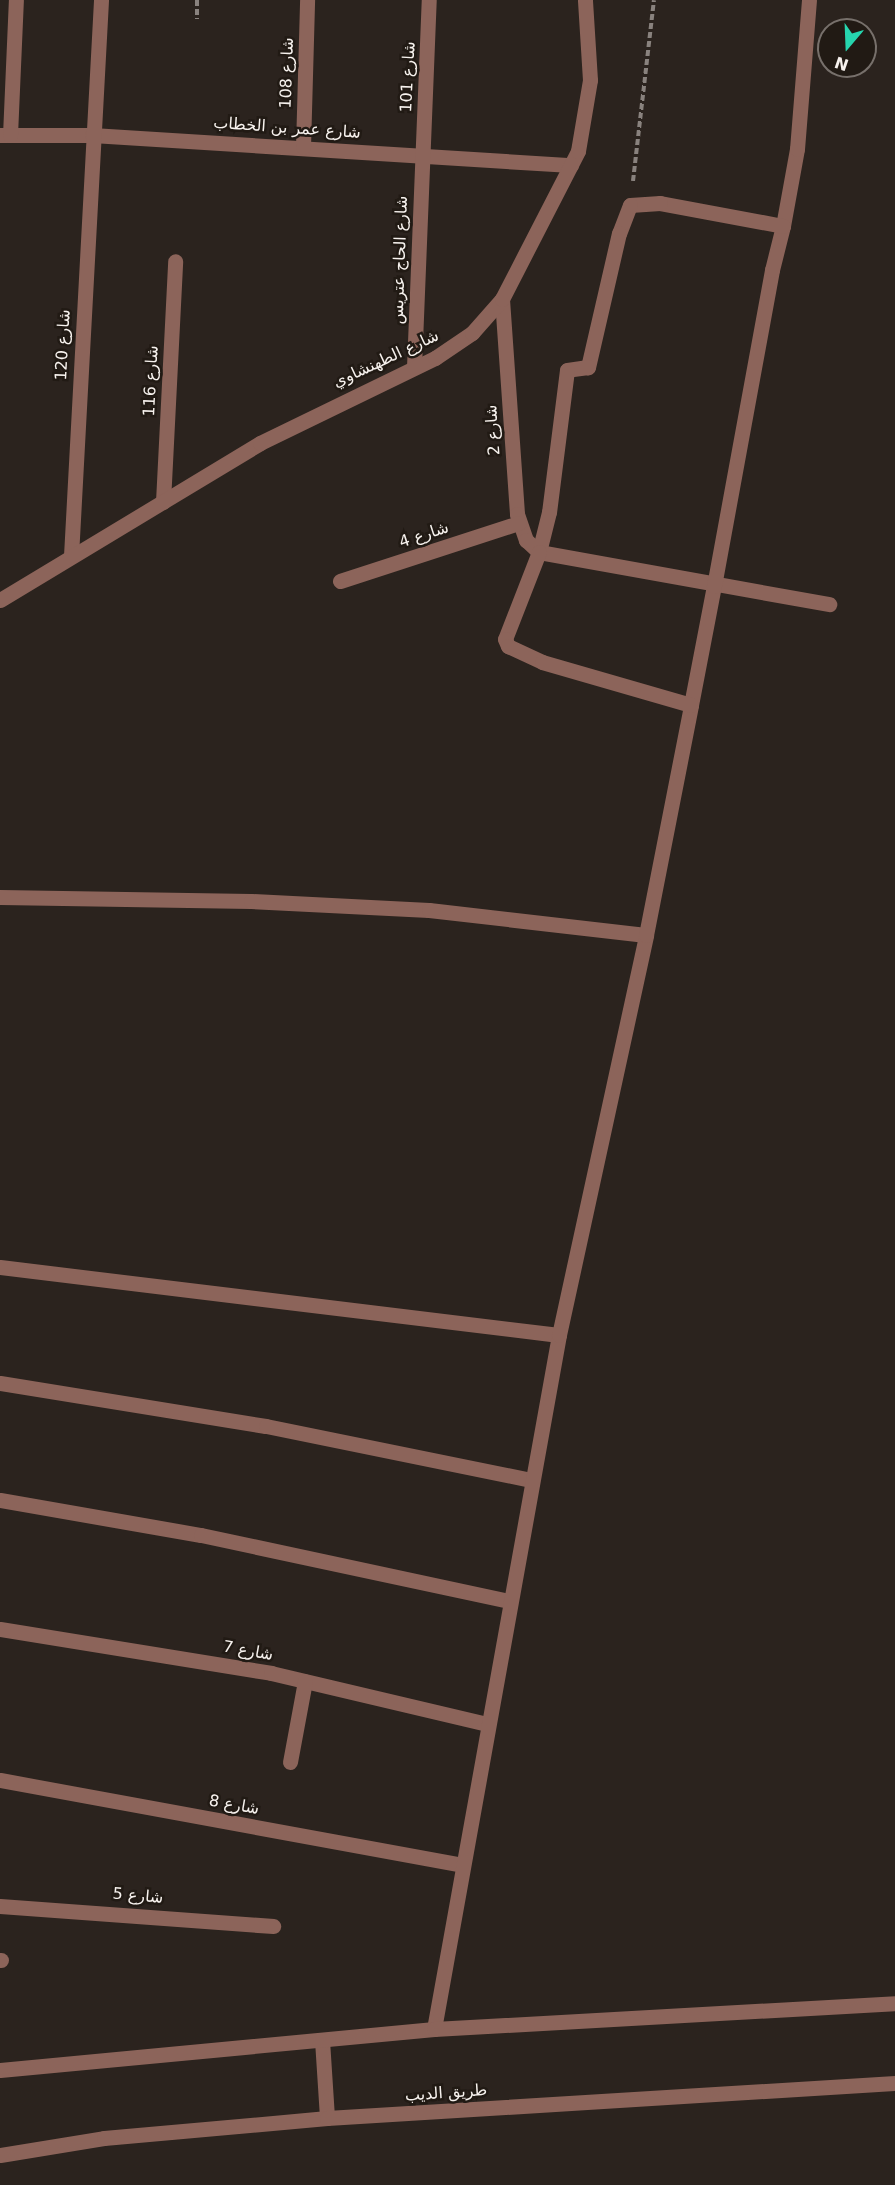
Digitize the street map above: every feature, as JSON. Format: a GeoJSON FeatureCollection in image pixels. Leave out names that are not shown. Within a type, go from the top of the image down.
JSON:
{"type":"FeatureCollection","features":[{"type":"Feature","properties":{"kind":"street"},"geometry":{"type":"LineString","coordinates":[[5,135],[16,0]]}},
{"type":"Feature","properties":{"kind":"street","name":"شارع 120"},"geometry":{"type":"LineString","coordinates":[[70,556],[101,0]]}},
{"type":"Feature","properties":{"kind":"street","name":"شارع 108"},"geometry":{"type":"LineString","coordinates":[[303,147],[307,0]]}},
{"type":"Feature","properties":{"kind":"street","name":"شارع 101"},"geometry":{"type":"LineString","coordinates":[[422,155],[429,0]]}},
{"type":"Feature","properties":{"kind":"street","name":"شارع الطهنشاوي"},"geometry":{"type":"LineString","coordinates":[[0,600],[70,556],[311,415],[414,367],[472,333],[502,299],[571,165],[587,116],[590,80],[585,0]]}},
{"type":"Feature","properties":{"kind":"street"},"geometry":{"type":"LineString","coordinates":[[434,2029],[558,1335],[646,935],[783,226],[798,138],[809,0]]}},
{"type":"Feature","properties":{"kind":"street","name":"شارع عمر بن الخطاب"},"geometry":{"type":"LineString","coordinates":[[5,135],[92,135],[571,165]]}},
{"type":"Feature","properties":{"kind":"street","name":"شارع الحاج عتريس"},"geometry":{"type":"LineString","coordinates":[[414,367],[422,155]]}},
{"type":"Feature","properties":{"kind":"street"},"geometry":{"type":"LineString","coordinates":[[691,705],[542,662],[508,646],[508,631],[539,552],[549,512],[567,370],[588,367],[619,233],[630,205],[660,203],[783,226]]}},
{"type":"Feature","properties":{"kind":"street","name":"شارع 116"},"geometry":{"type":"LineString","coordinates":[[163,502],[175,261]]}},
{"type":"Feature","properties":{"kind":"street","name":"شارع 2"},"geometry":{"type":"LineString","coordinates":[[502,299],[519,523],[526,540],[539,552]]}},
{"type":"Feature","properties":{"kind":"street","name":"شارع 4"},"geometry":{"type":"LineString","coordinates":[[340,581],[519,523]]}},
{"type":"Feature","properties":{"kind":"street"},"geometry":{"type":"LineString","coordinates":[[539,552],[714,586],[829,603]]}},
{"type":"Feature","properties":{"kind":"street"},"geometry":{"type":"LineString","coordinates":[[0,897],[251,901],[429,910],[646,935]]}},
{"type":"Feature","properties":{"kind":"street"},"geometry":{"type":"LineString","coordinates":[[0,1267],[558,1335]]}},
{"type":"Feature","properties":{"kind":"street"},"geometry":{"type":"LineString","coordinates":[[0,1383],[266,1426],[532,1480]]}},
{"type":"Feature","properties":{"kind":"street"},"geometry":{"type":"LineString","coordinates":[[0,1500],[201,1535],[510,1600]]}},
{"type":"Feature","properties":{"kind":"street","name":"شارع 7"},"geometry":{"type":"LineString","coordinates":[[0,1629],[305,1681],[487,1724]]}},
{"type":"Feature","properties":{"kind":"street"},"geometry":{"type":"LineString","coordinates":[[290,1762],[305,1681]]}},
{"type":"Feature","properties":{"kind":"street","name":"شارع 8"},"geometry":{"type":"LineString","coordinates":[[0,1780],[462,1865]]}},
{"type":"Feature","properties":{"kind":"street","name":"شارع 5"},"geometry":{"type":"LineString","coordinates":[[0,1906],[273,1926]]}},
{"type":"Feature","properties":{"kind":"street"},"geometry":{"type":"LineString","coordinates":[[0,2070],[434,2029],[895,2003]]}},
{"type":"Feature","properties":{"kind":"street"},"geometry":{"type":"LineString","coordinates":[[322,2040],[327,2118]]}},
{"type":"Feature","properties":{"kind":"street","name":"طريق الديب"},"geometry":{"type":"LineString","coordinates":[[0,2155],[104,2138],[327,2118],[895,2083]]}},
{"type":"Feature","properties":{"kind":"path"},"geometry":{"type":"LineString","coordinates":[[197,0],[197,19]]}},
{"type":"Feature","properties":{"kind":"path"},"geometry":{"type":"LineString","coordinates":[[630,205],[654,0]]}}]}
